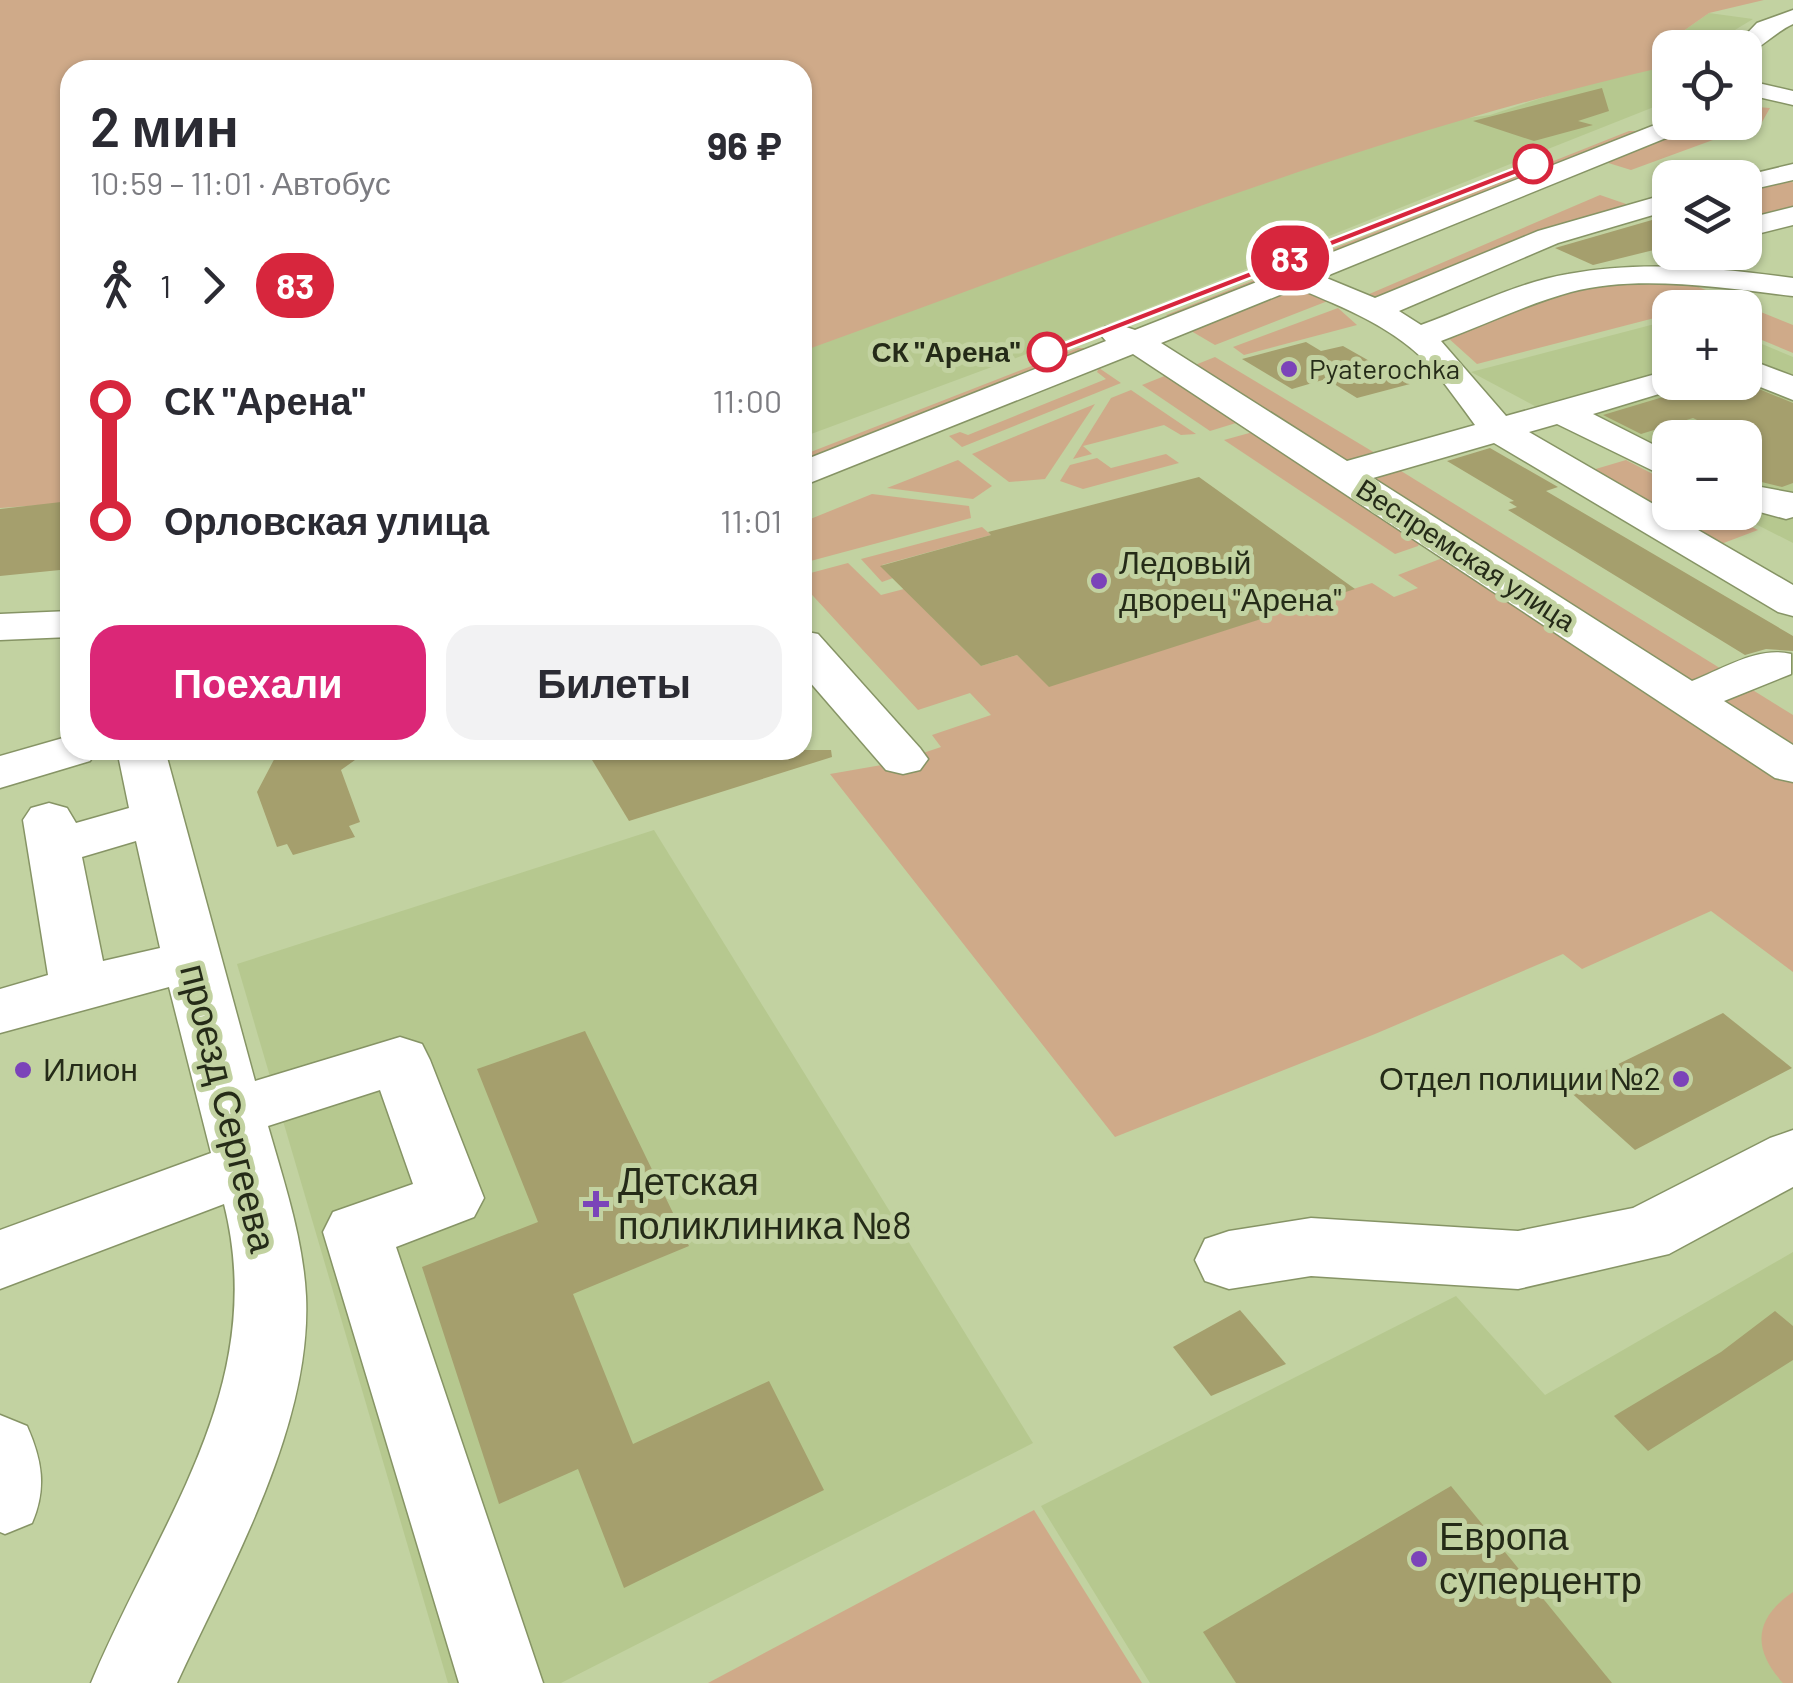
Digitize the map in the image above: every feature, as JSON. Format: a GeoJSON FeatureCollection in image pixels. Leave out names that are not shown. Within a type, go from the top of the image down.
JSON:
{"type":"FeatureCollection","features":[{"type":"Feature","properties":{"kind":"street"},"geometry":{"type":"LineString","coordinates":[[1762,34],[1765,28],[1793,16]]}},
{"type":"Feature","properties":{"kind":"street"},"geometry":{"type":"LineString","coordinates":[[1762,92],[1793,98]]}},
{"type":"Feature","properties":{"kind":"street"},"geometry":{"type":"LineString","coordinates":[[1762,104],[1793,108]]}},
{"type":"Feature","properties":{"kind":"street"},"geometry":{"type":"LineString","coordinates":[[812,471],[1122,336],[1652,118]]}},
{"type":"Feature","properties":{"kind":"street"},"geometry":{"type":"LineString","coordinates":[[812,443],[1300,278],[1652,135]]}},
{"type":"Feature","properties":{"kind":"street"},"geometry":{"type":"LineString","coordinates":[[1762,179],[1793,172]]}},
{"type":"Feature","properties":{"kind":"street"},"geometry":{"type":"LineString","coordinates":[[1557,174],[1652,206]]}},
{"type":"Feature","properties":{"kind":"street"},"geometry":{"type":"LineString","coordinates":[[1376,310],[1548,237],[1652,211]]}},
{"type":"Feature","properties":{"kind":"street"},"geometry":{"type":"LineString","coordinates":[[1762,224],[1793,216]]}},
{"type":"Feature","properties":{"kind":"street"},"geometry":{"type":"LineString","coordinates":[[1418,338],[1567,283],[1615,276],[1706,276],[1790,284]]}},
{"type":"Feature","properties":{"kind":"street"},"geometry":{"type":"LineString","coordinates":[[1300,278],[1376,310],[1418,338],[1443,360],[1497,429],[1793,603]]}},
{"type":"Feature","properties":{"kind":"street","name":"Веспремская улица"},"geometry":{"type":"LineString","coordinates":[[1122,336],[1793,767]]}},
{"type":"Feature","properties":{"kind":"street"},"geometry":{"type":"LineString","coordinates":[[1762,375],[1793,388]]}},
{"type":"Feature","properties":{"kind":"street"},"geometry":{"type":"LineString","coordinates":[[1341,474],[1652,385]]}},
{"type":"Feature","properties":{"kind":"street"},"geometry":{"type":"LineString","coordinates":[[1560,412],[1652,459]]}},
{"type":"Feature","properties":{"kind":"street"},"geometry":{"type":"LineString","coordinates":[[1762,501],[1786,507],[1793,504]]}},
{"type":"Feature","properties":{"kind":"street"},"geometry":{"type":"LineString","coordinates":[[0,598],[60,595]]}},
{"type":"Feature","properties":{"kind":"street"},"geometry":{"type":"LineString","coordinates":[[0,627],[60,624]]}},
{"type":"Feature","properties":{"kind":"street"},"geometry":{"type":"LineString","coordinates":[[812,656],[902,759]]}},
{"type":"Feature","properties":{"kind":"street"},"geometry":{"type":"LineString","coordinates":[[1688,699],[1776,664]]}},
{"type":"Feature","properties":{"kind":"street"},"geometry":{"type":"LineString","coordinates":[[0,772],[60,754]]}},
{"type":"Feature","properties":{"kind":"street","name":"проезд Сергеева"},"geometry":{"type":"LineString","coordinates":[[133,1683],[217,1509],[253,1414],[272,1296],[264,1226],[191,961],[143,760]]}},
{"type":"Feature","properties":{"kind":"street"},"geometry":{"type":"LineString","coordinates":[[78,986],[52,834],[155,818]]}},
{"type":"Feature","properties":{"kind":"street"},"geometry":{"type":"LineString","coordinates":[[0,1011],[78,986],[191,961]]}},
{"type":"Feature","properties":{"kind":"street"},"geometry":{"type":"LineString","coordinates":[[0,1260],[400,1060],[451,1198],[357,1232],[500,1683]]}},
{"type":"Feature","properties":{"kind":"street"},"geometry":{"type":"LineString","coordinates":[[1228,1260],[1311,1248],[1518,1260],[1645,1234],[1793,1156]]}},
{"type":"Feature","properties":{"kind":"shaded area"},"geometry":{"type":"Polygon","coordinates":[[[0,0],[1764,0],[1709,13],[1685,30],[1652,30],[1652,70],[1554,94],[1337,159],[812,348],[812,60],[60,60],[60,504],[0,508],[0,0]]]}},
{"type":"Feature","properties":{"kind":"shaded area"},"geometry":{"type":"Polygon","coordinates":[[[1709,13],[1753,19],[1735,30],[1685,30],[1709,13]]]}},
{"type":"Feature","properties":{"kind":"shaded area"},"geometry":{"type":"Polygon","coordinates":[[[1652,49],[1652,108],[1110,323],[812,434],[812,342],[1365,132],[1490,115],[1572,88],[1652,49]]]}},
{"type":"Feature","properties":{"kind":"shaded area"},"geometry":{"type":"Polygon","coordinates":[[[1629,131],[1641,131],[1171,319],[1166,315],[1629,131]]]}},
{"type":"Feature","properties":{"kind":"shaded area"},"geometry":{"type":"Polygon","coordinates":[[[1656,140],[1713,140],[1631,170],[1602,161],[1656,140]]]}},
{"type":"Feature","properties":{"kind":"shaded area"},"geometry":{"type":"Polygon","coordinates":[[[1789,178],[1793,183],[1793,212],[1762,219],[1762,184],[1789,178]]]}},
{"type":"Feature","properties":{"kind":"shaded area"},"geometry":{"type":"Polygon","coordinates":[[[1600,195],[1632,206],[1375,304],[1360,298],[1600,195]]]}},
{"type":"Feature","properties":{"kind":"shaded area"},"geometry":{"type":"Polygon","coordinates":[[[1676,278],[1706,290],[1652,290],[1652,319],[1477,364],[1447,337],[1575,287],[1676,278]]]}},
{"type":"Feature","properties":{"kind":"shaded area"},"geometry":{"type":"Polygon","coordinates":[[[1302,282],[1338,297],[1215,345],[1186,328],[1302,282]]]}},
{"type":"Feature","properties":{"kind":"shaded area"},"geometry":{"type":"Polygon","coordinates":[[[1338,308],[1357,325],[1244,355],[1233,347],[1338,308]]]}},
{"type":"Feature","properties":{"kind":"shaded area"},"geometry":{"type":"Polygon","coordinates":[[[1762,313],[1793,325],[1793,353],[1762,340],[1762,313]]]}},
{"type":"Feature","properties":{"kind":"shaded area"},"geometry":{"type":"Polygon","coordinates":[[[1652,325],[1652,400],[1762,400],[1762,344],[1793,357],[1793,543],[1762,527],[1762,420],[1652,420],[1652,468],[1471,372],[1652,325]]]}},
{"type":"Feature","properties":{"kind":"shaded area"},"geometry":{"type":"Polygon","coordinates":[[[1078,348],[1090,348],[812,463],[812,451],[1078,348]]]}},
{"type":"Feature","properties":{"kind":"shaded area"},"geometry":{"type":"Polygon","coordinates":[[[1215,357],[1380,456],[1348,464],[1195,365],[1215,357]]]}},
{"type":"Feature","properties":{"kind":"shaded area"},"geometry":{"type":"Polygon","coordinates":[[[1099,368],[1121,383],[962,447],[949,436],[960,432],[968,435],[1106,379],[1097,372],[1099,368]]]}},
{"type":"Feature","properties":{"kind":"shaded area"},"geometry":{"type":"Polygon","coordinates":[[[1172,373],[1238,420],[1236,423],[1210,431],[1142,385],[1172,373]]]}},
{"type":"Feature","properties":{"kind":"shaded area"},"geometry":{"type":"Polygon","coordinates":[[[1131,390],[1196,434],[1181,435],[1164,425],[1083,446],[1092,454],[1073,459],[1111,398],[1131,390]]]}},
{"type":"Feature","properties":{"kind":"shaded area"},"geometry":{"type":"Polygon","coordinates":[[[1095,404],[1045,479],[1009,482],[972,454],[1095,404]]]}},
{"type":"Feature","properties":{"kind":"shaded area"},"geometry":{"type":"Polygon","coordinates":[[[1253,432],[1420,542],[1418,546],[1395,554],[1224,440],[1253,432]]]}},
{"type":"Feature","properties":{"kind":"shaded area"},"geometry":{"type":"Polygon","coordinates":[[[1166,454],[1179,463],[1083,489],[1060,481],[1070,465],[1097,458],[1111,468],[1166,454]]]}},
{"type":"Feature","properties":{"kind":"shaded area"},"geometry":{"type":"Polygon","coordinates":[[[958,460],[992,486],[973,499],[887,488],[958,460]]]}},
{"type":"Feature","properties":{"kind":"shaded area"},"geometry":{"type":"Polygon","coordinates":[[[1626,460],[1652,474],[1652,506],[1589,471],[1626,460]]]}},
{"type":"Feature","properties":{"kind":"shaded area"},"geometry":{"type":"Polygon","coordinates":[[[1393,466],[1723,670],[1684,685],[1362,475],[1393,466]]]}},
{"type":"Feature","properties":{"kind":"shaded area"},"geometry":{"type":"Polygon","coordinates":[[[872,494],[969,506],[971,518],[812,561],[812,518],[872,494]]]}},
{"type":"Feature","properties":{"kind":"shaded area"},"geometry":{"type":"Polygon","coordinates":[[[982,527],[991,535],[882,565],[893,578],[882,582],[861,559],[982,527]]]}},
{"type":"Feature","properties":{"kind":"shaded area"},"geometry":{"type":"Polygon","coordinates":[[[1696,530],[1758,530],[1721,544],[1696,530]]]}},
{"type":"Feature","properties":{"kind":"shaded area"},"geometry":{"type":"Polygon","coordinates":[[[1448,556],[1793,782],[1793,972],[1711,911],[1582,969],[1563,954],[1115,1137],[830,774],[893,763],[941,747],[932,735],[991,715],[970,693],[918,710],[812,595],[812,573],[848,563],[881,595],[904,589],[981,666],[1017,655],[1049,686],[1372,583],[1394,597],[1418,588],[1398,575],[1448,556]]]}},
{"type":"Feature","properties":{"kind":"shaded area"},"geometry":{"type":"Polygon","coordinates":[[[1743,684],[1793,715],[1793,757],[1706,701],[1743,684]]]}},
{"type":"Feature","properties":{"kind":"shaded area","name":"Детская поликлиника №8"},"geometry":{"type":"Polygon","coordinates":[[[654,830],[1033,1443],[561,1683],[448,1683],[237,964],[654,830]]]}},
{"type":"Feature","properties":{"kind":"shaded area"},"geometry":{"type":"Polygon","coordinates":[[[1793,1252],[1793,1683],[1150,1683],[1041,1506],[1456,1296],[1545,1395],[1793,1252]]]}},
{"type":"Feature","properties":{"kind":"shaded area"},"geometry":{"type":"Polygon","coordinates":[[[1034,1510],[1142,1683],[708,1683],[1034,1510]]]}},
{"type":"Feature","properties":{"kind":"shaded area"},"geometry":{"type":"Polygon","coordinates":[[[1793,1592],[1793,1683],[1783,1683],[1766,1658],[1762,1634],[1771,1612],[1793,1592]]]}},
{"type":"Feature","properties":{"kind":"building"},"geometry":{"type":"Polygon","coordinates":[[[1602,88],[1609,111],[1578,121],[1593,125],[1534,141],[1473,121],[1602,88]]]}},
{"type":"Feature","properties":{"kind":"building"},"geometry":{"type":"Polygon","coordinates":[[[1652,220],[1652,250],[1593,265],[1555,248],[1652,220]]]}},
{"type":"Feature","properties":{"kind":"building"},"geometry":{"type":"Polygon","coordinates":[[[1306,342],[1321,351],[1343,346],[1410,384],[1357,398],[1326,379],[1292,389],[1242,359],[1306,342]]]}},
{"type":"Feature","properties":{"kind":"building"},"geometry":{"type":"Polygon","coordinates":[[[1762,390],[1793,403],[1793,483],[1782,487],[1762,482],[1762,420],[1652,420],[1652,431],[1641,434],[1603,415],[1653,400],[1762,400],[1762,390]]]}},
{"type":"Feature","properties":{"kind":"building"},"geometry":{"type":"Polygon","coordinates":[[[1490,448],[1558,487],[1546,491],[1793,636],[1793,651],[1766,649],[1745,655],[1508,510],[1517,507],[1509,502],[1514,501],[1447,461],[1490,448]]]}},
{"type":"Feature","properties":{"kind":"building","name":"Ледовый дворец \"Арена\""},"geometry":{"type":"Polygon","coordinates":[[[1199,477],[1355,589],[1049,687],[1017,655],[981,666],[880,566],[991,535],[988,532],[1199,477]]]}},
{"type":"Feature","properties":{"kind":"building"},"geometry":{"type":"Polygon","coordinates":[[[60,502],[60,570],[0,576],[0,509],[60,502]]]}},
{"type":"Feature","properties":{"kind":"building"},"geometry":{"type":"Polygon","coordinates":[[[812,750],[831,750],[832,757],[629,821],[592,760],[812,760],[812,750]]]}},
{"type":"Feature","properties":{"kind":"building"},"geometry":{"type":"Polygon","coordinates":[[[274,760],[355,760],[341,770],[360,822],[349,826],[355,837],[293,855],[287,844],[277,847],[257,792],[274,760]]]}},
{"type":"Feature","properties":{"kind":"building","name":"Отдел полиции №2"},"geometry":{"type":"Polygon","coordinates":[[[1723,1013],[1792,1068],[1635,1150],[1567,1089],[1723,1013]]]}},
{"type":"Feature","properties":{"kind":"building"},"geometry":{"type":"Polygon","coordinates":[[[585,1031],[689,1246],[573,1294],[633,1444],[769,1381],[824,1490],[624,1588],[578,1469],[499,1504],[422,1267],[538,1222],[477,1069],[585,1031]]]}},
{"type":"Feature","properties":{"kind":"building"},"geometry":{"type":"Polygon","coordinates":[[[1240,1310],[1286,1364],[1211,1396],[1173,1347],[1240,1310]]]}},
{"type":"Feature","properties":{"kind":"building"},"geometry":{"type":"Polygon","coordinates":[[[1775,1311],[1793,1326],[1793,1360],[1648,1451],[1614,1416],[1721,1352],[1775,1311]]]}},
{"type":"Feature","properties":{"kind":"building","name":"Европа суперцентр"},"geometry":{"type":"Polygon","coordinates":[[[1451,1486],[1612,1683],[1236,1683],[1203,1632],[1451,1486]]]}},
{"type":"Feature","properties":{"kind":"bus line","name":"83"},"geometry":{"type":"LineString","coordinates":[[1047,352],[1533,164]]}},
{"type":"Feature","properties":{"kind":"place","name":"СК \"Арена\""},"geometry":{"type":"Point","coordinates":[1047,352]}},
{"type":"Feature","properties":{"kind":"place","name":"Pyaterochka"},"geometry":{"type":"Point","coordinates":[1289,369]}},
{"type":"Feature","properties":{"kind":"place","name":"Ледовый дворец \"Арена\""},"geometry":{"type":"Point","coordinates":[1099,581]}},
{"type":"Feature","properties":{"kind":"place","name":"Илион"},"geometry":{"type":"Point","coordinates":[23,1070]}},
{"type":"Feature","properties":{"kind":"place","name":"Отдел полиции №2"},"geometry":{"type":"Point","coordinates":[1681,1079]}},
{"type":"Feature","properties":{"kind":"place","name":"Детская поликлиника №8"},"geometry":{"type":"Point","coordinates":[596,1204]}},
{"type":"Feature","properties":{"kind":"place","name":"Европа суперцентр"},"geometry":{"type":"Point","coordinates":[1419,1559]}}]}
